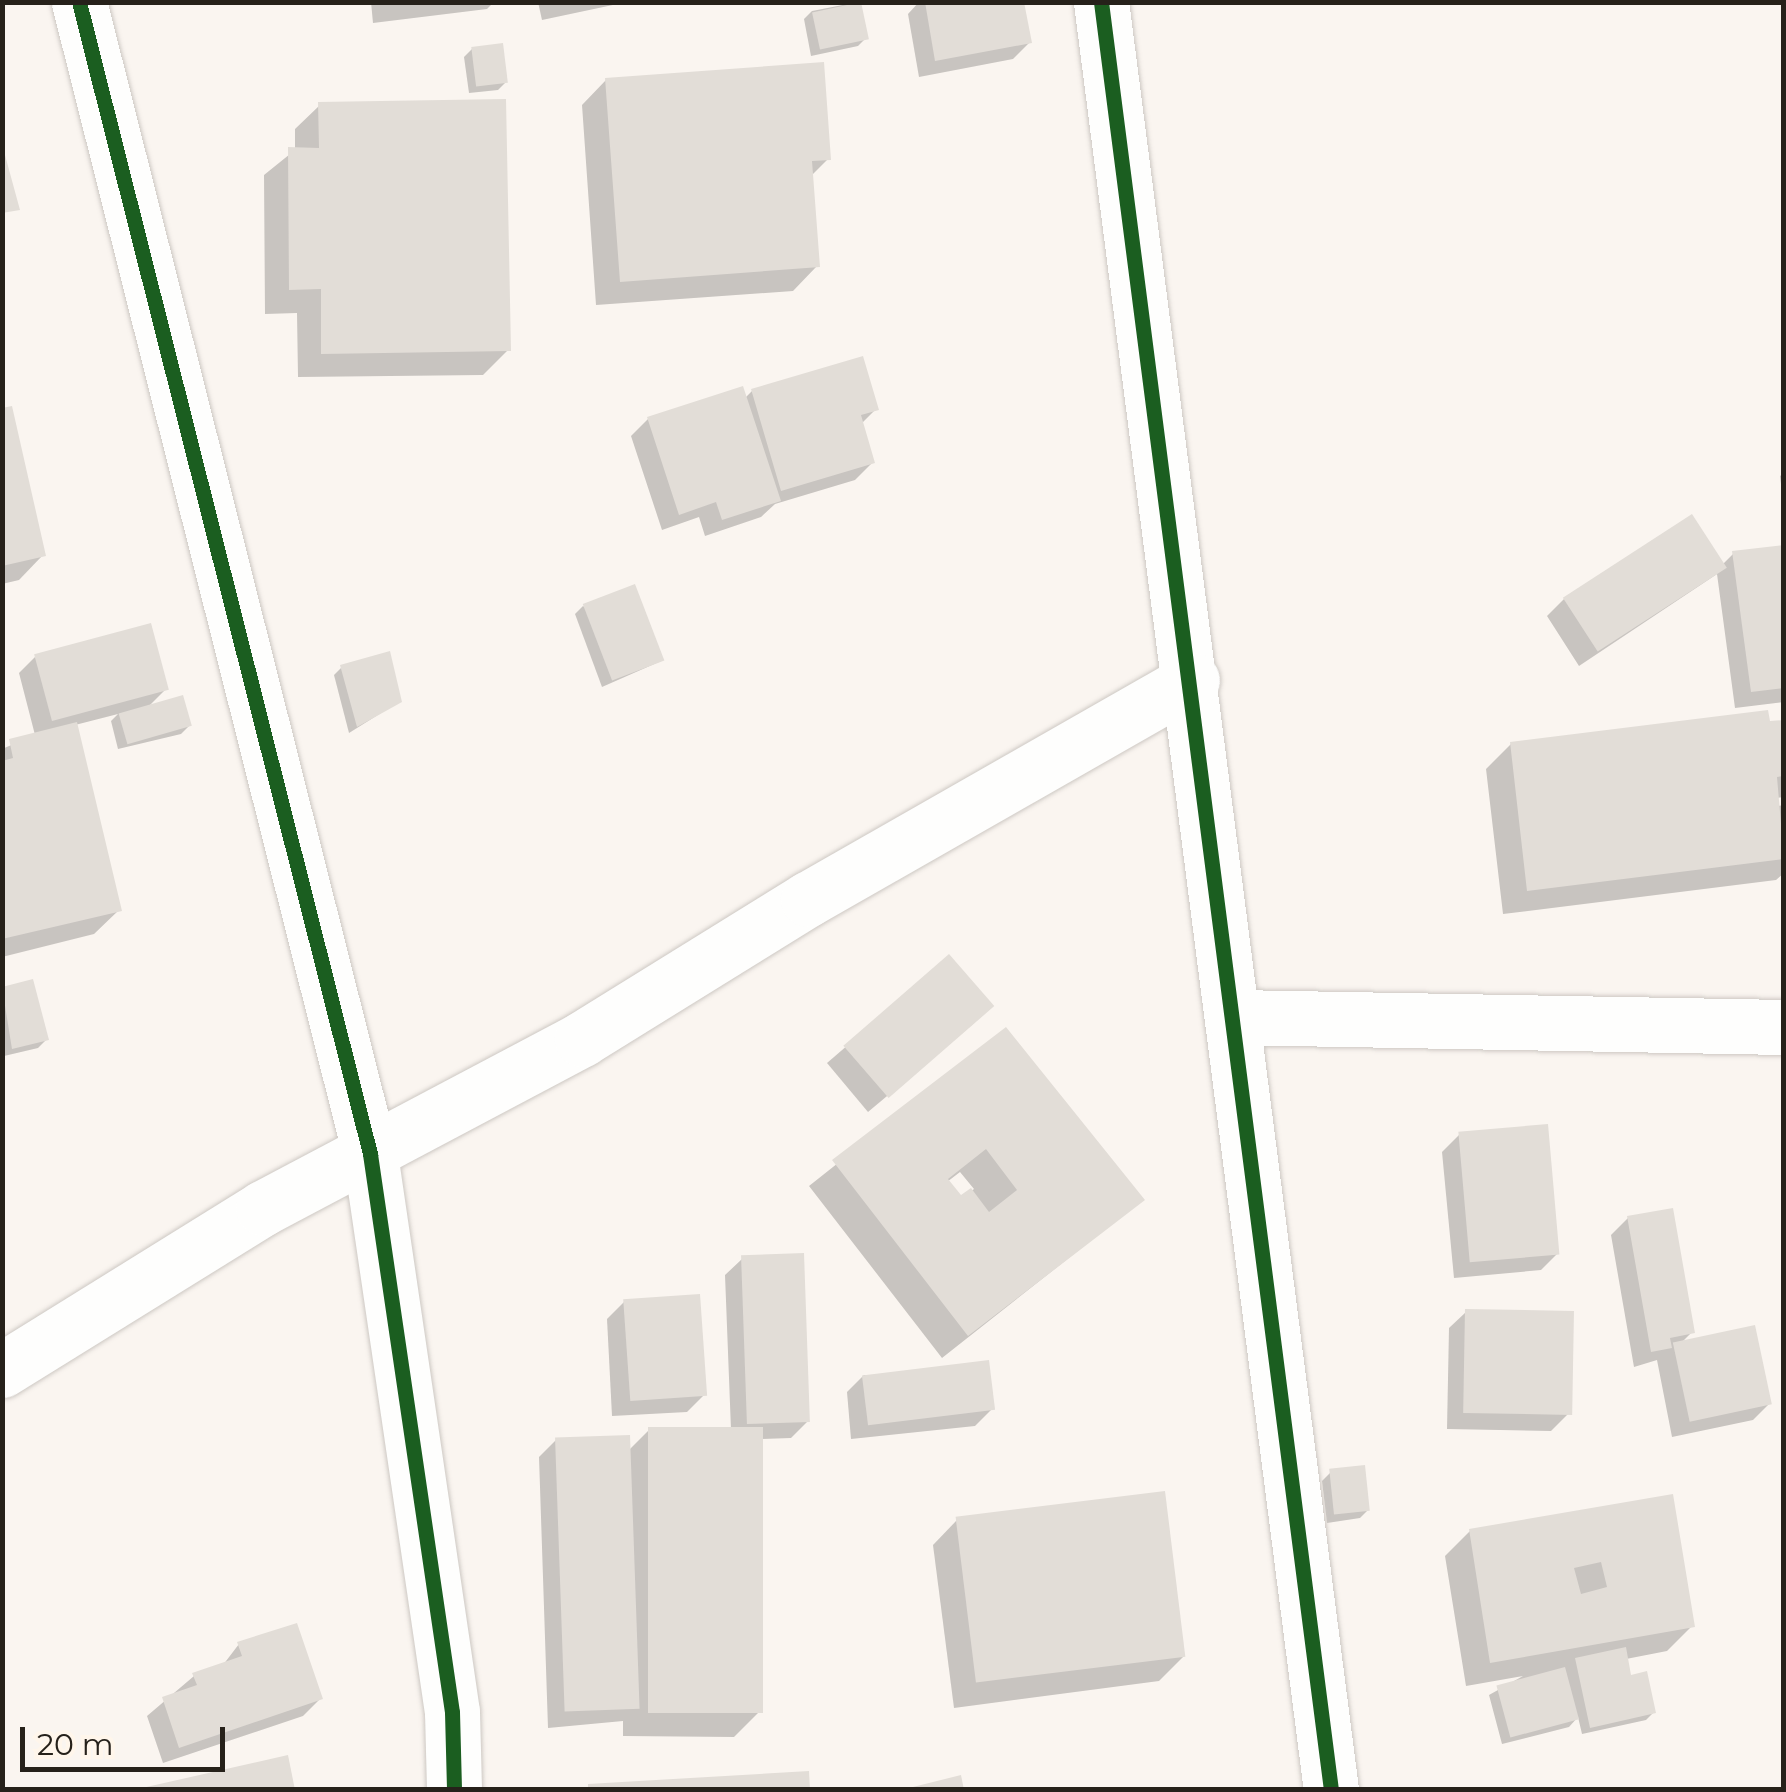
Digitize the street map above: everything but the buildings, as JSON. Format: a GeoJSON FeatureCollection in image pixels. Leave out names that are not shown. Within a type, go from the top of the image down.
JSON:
{"type":"FeatureCollection","features":[{"type":"Feature","properties":{"kind":"street"},"geometry":{"type":"LineString","coordinates":[[80,2],[370,1154],[398,1379],[420,1480],[449,1693],[454,1790]]}},
{"type":"Feature","properties":{"kind":"street"},"geometry":{"type":"LineString","coordinates":[[1101,2],[1192,680],[1332,1790]]}},
{"type":"Feature","properties":{"kind":"street"},"geometry":{"type":"LineString","coordinates":[[2,1370],[262,1208],[582,1038],[808,899],[1192,680]]}},
{"type":"Feature","properties":{"kind":"street"},"geometry":{"type":"LineString","coordinates":[[1234,1017],[1784,1027]]}},
{"type":"Feature","properties":{"kind":"cycle path"},"geometry":{"type":"LineString","coordinates":[[79,2],[370,1154],[452,1712],[454,1790]]}},
{"type":"Feature","properties":{"kind":"cycle path"},"geometry":{"type":"LineString","coordinates":[[1101,2],[1331,1790]]}}]}
